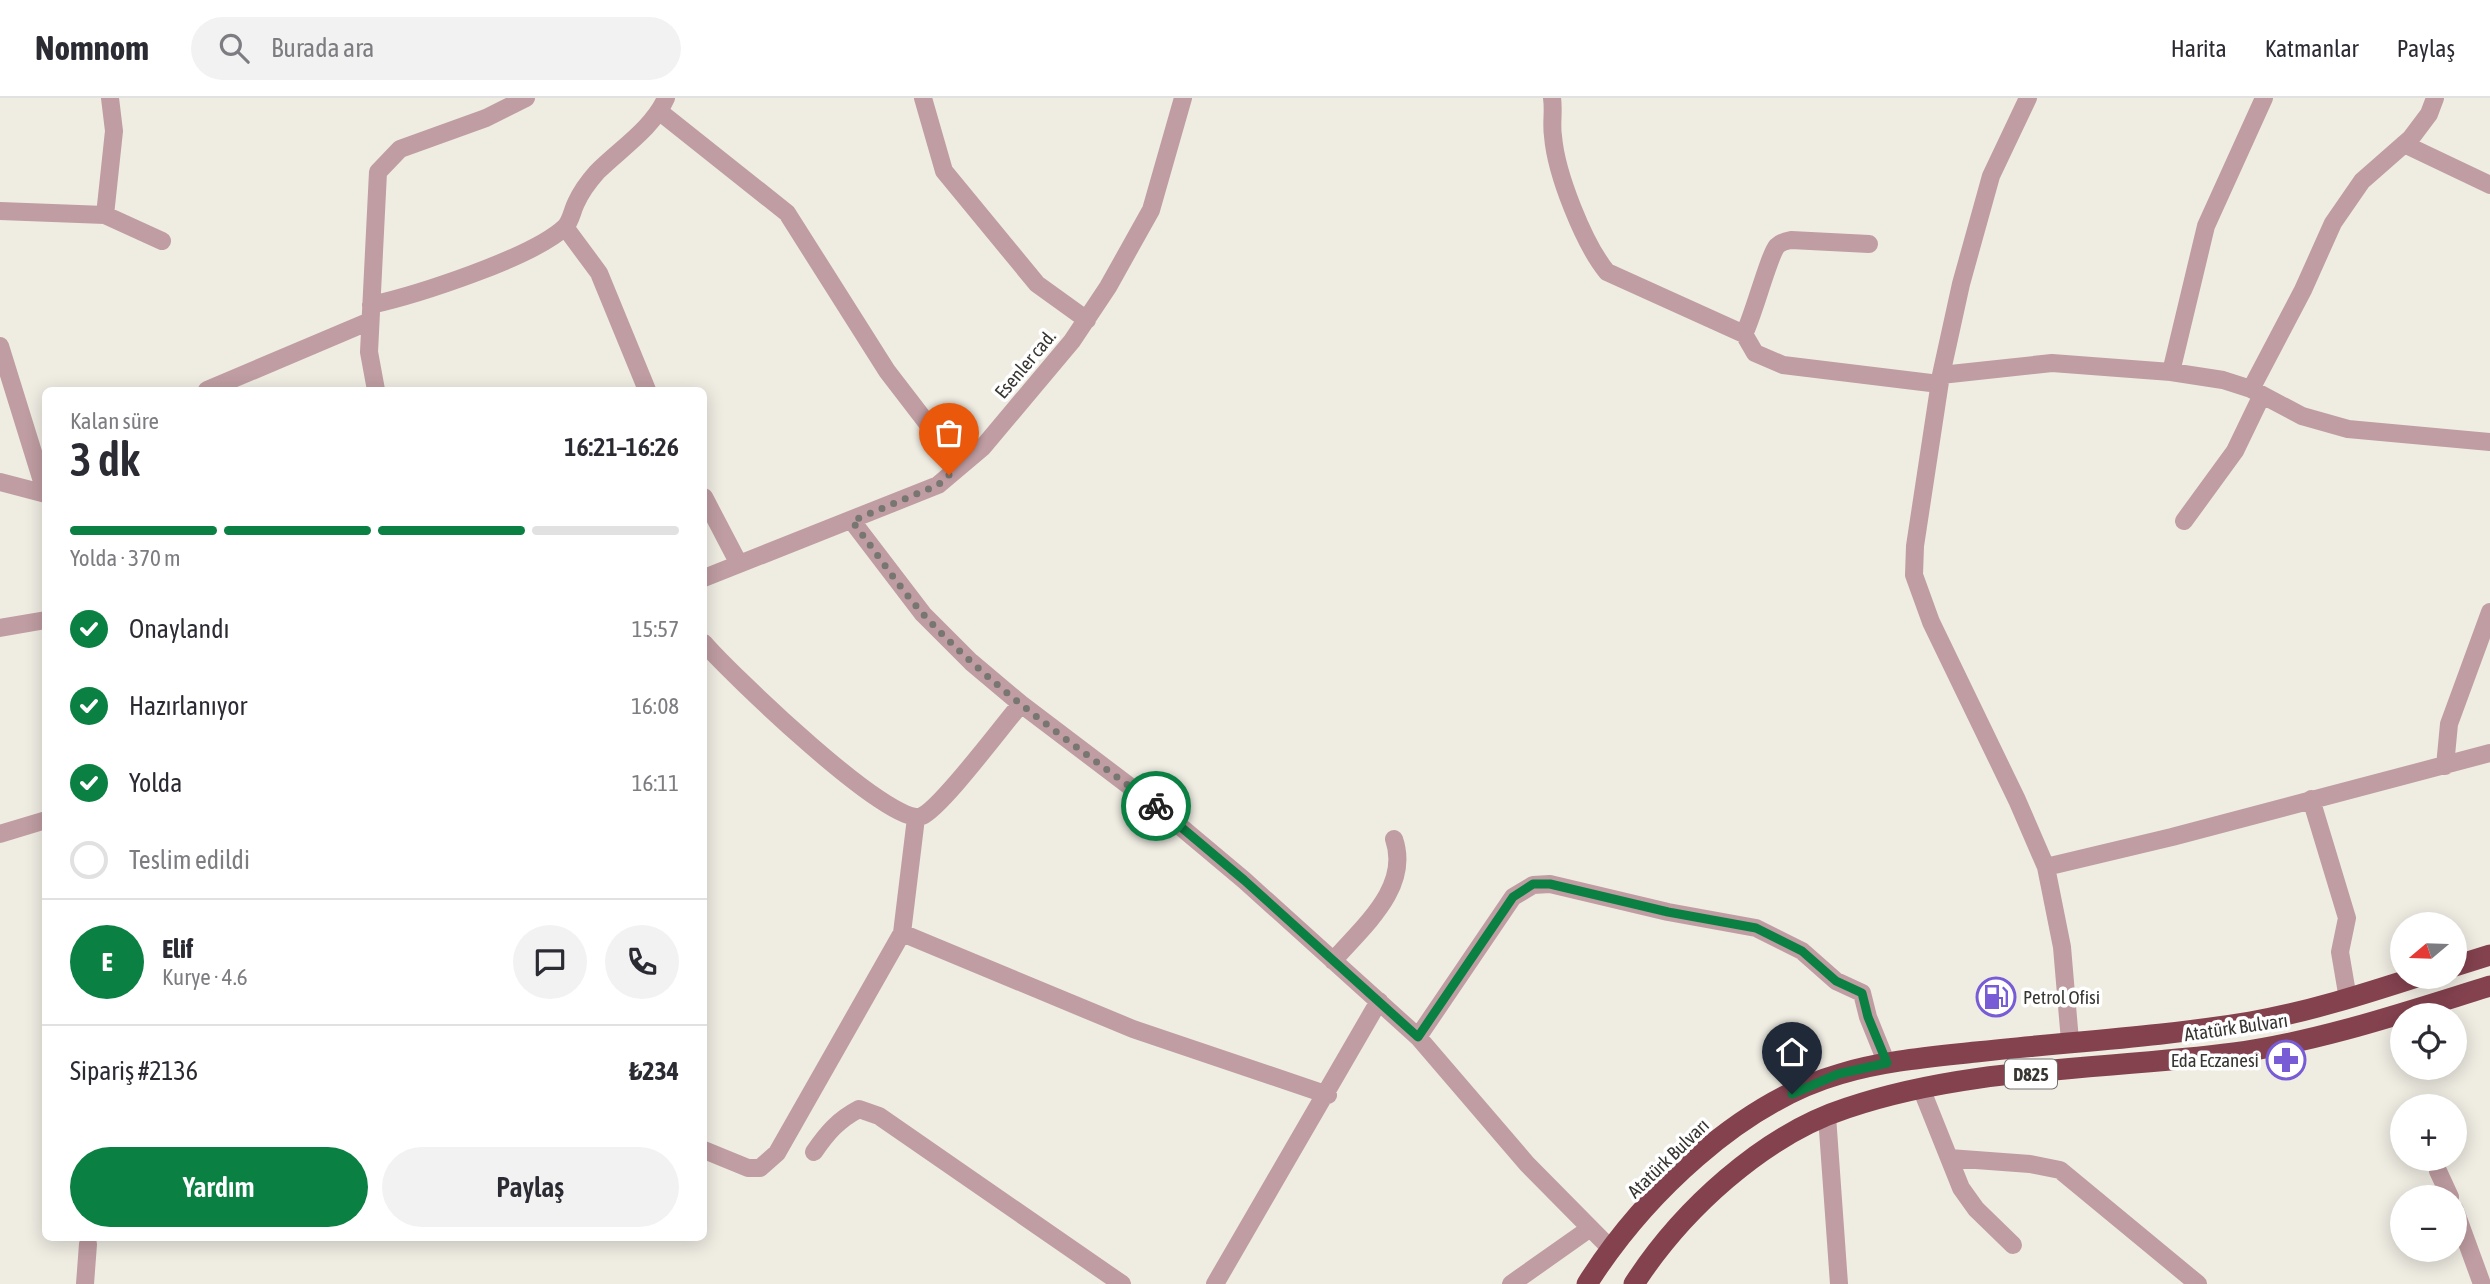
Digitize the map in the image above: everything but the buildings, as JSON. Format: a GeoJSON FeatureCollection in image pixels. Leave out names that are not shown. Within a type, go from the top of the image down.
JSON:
{"type":"FeatureCollection","features":[{"type":"Feature","properties":{"kind":"highway"},"geometry":{"type":"LineString","coordinates":[[2468,962],[2490,956]]}},
{"type":"Feature","properties":{"kind":"highway","name":"Atatürk Bulvarı"},"geometry":{"type":"LineString","coordinates":[[1587,1284],[1612,1250],[1671,1181],[1732,1129],[1817,1082],[1887,1063],[2250,1022],[2348,999],[2390,986]]}},
{"type":"Feature","properties":{"kind":"highway","name":"Atatürk Bulvarı"},"geometry":{"type":"LineString","coordinates":[[1634,1284],[1681,1222],[1711,1193],[1780,1141],[1845,1108],[1921,1088],[2291,1044],[2490,986]]}},
{"type":"Feature","properties":{"kind":"highway"},"geometry":{"type":"LineString","coordinates":[[2047,1044],[2051,1071]]}},
{"type":"Feature","properties":{"kind":"street"},"geometry":{"type":"LineString","coordinates":[[105,215],[114,131],[110,98]]}},
{"type":"Feature","properties":{"kind":"street"},"geometry":{"type":"LineString","coordinates":[[375,387],[369,352],[378,173],[400,149],[486,118],[526,98]]}},
{"type":"Feature","properties":{"kind":"street"},"geometry":{"type":"LineString","coordinates":[[923,98],[944,171],[1037,284],[1087,320]]}},
{"type":"Feature","properties":{"kind":"street","name":"Esenler cad."},"geometry":{"type":"LineString","coordinates":[[707,577],[938,485],[983,447],[1087,320],[1151,210],[1184,98]]}},
{"type":"Feature","properties":{"kind":"street"},"geometry":{"type":"LineString","coordinates":[[1552,98],[1553,138],[1575,210],[1593,255],[1608,272],[1619,279],[1678,302],[1744,334],[1755,353],[1783,365],[1940,379],[2052,363],[2171,372],[2223,380],[2256,392],[2302,416],[2348,429],[2490,442]]}},
{"type":"Feature","properties":{"kind":"street"},"geometry":{"type":"LineString","coordinates":[[2028,98],[1991,176],[1940,379],[1915,545],[1914,575],[1931,622],[2017,800],[2046,867],[2062,947],[2070,1041]]}},
{"type":"Feature","properties":{"kind":"street"},"geometry":{"type":"LineString","coordinates":[[2171,372],[2206,226],[2264,98]]}},
{"type":"Feature","properties":{"kind":"street"},"geometry":{"type":"LineString","coordinates":[[2184,521],[2235,451],[2256,392],[2333,223],[2362,181],[2404,144],[2429,114],[2435,98]]}},
{"type":"Feature","properties":{"kind":"street"},"geometry":{"type":"LineString","coordinates":[[213,387],[370,313],[517,255],[565,227],[575,205],[596,174],[663,105],[787,213],[887,371],[960,466]]}},
{"type":"Feature","properties":{"kind":"street"},"geometry":{"type":"LineString","coordinates":[[2404,144],[2490,185]]}},
{"type":"Feature","properties":{"kind":"street"},"geometry":{"type":"LineString","coordinates":[[0,211],[105,215],[162,241]]}},
{"type":"Feature","properties":{"kind":"street"},"geometry":{"type":"LineString","coordinates":[[565,227],[599,273],[646,387]]}},
{"type":"Feature","properties":{"kind":"street"},"geometry":{"type":"LineString","coordinates":[[1744,334],[1755,312],[1774,251],[1781,243],[1791,240],[1869,244]]}},
{"type":"Feature","properties":{"kind":"street"},"geometry":{"type":"LineString","coordinates":[[0,346],[42,481]]}},
{"type":"Feature","properties":{"kind":"street"},"geometry":{"type":"LineString","coordinates":[[0,482],[42,493]]}},
{"type":"Feature","properties":{"kind":"street"},"geometry":{"type":"LineString","coordinates":[[707,503],[739,564]]}},
{"type":"Feature","properties":{"kind":"street"},"geometry":{"type":"LineString","coordinates":[[852,521],[923,614],[971,662],[1021,704],[1157,807],[1418,1037],[1527,1164],[1612,1250]]}},
{"type":"Feature","properties":{"kind":"street"},"geometry":{"type":"LineString","coordinates":[[2445,766],[2449,724],[2490,612]]}},
{"type":"Feature","properties":{"kind":"street"},"geometry":{"type":"LineString","coordinates":[[0,628],[42,621]]}},
{"type":"Feature","properties":{"kind":"street"},"geometry":{"type":"LineString","coordinates":[[707,646],[813,748],[880,802],[916,818],[923,816],[939,801],[1021,704]]}},
{"type":"Feature","properties":{"kind":"street"},"geometry":{"type":"LineString","coordinates":[[2046,867],[2185,834],[2490,753]]}},
{"type":"Feature","properties":{"kind":"street"},"geometry":{"type":"LineString","coordinates":[[2311,799],[2347,918],[2340,952],[2348,999]]}},
{"type":"Feature","properties":{"kind":"street"},"geometry":{"type":"LineString","coordinates":[[707,1151],[748,1168],[760,1168],[777,1153],[902,933],[916,818]]}},
{"type":"Feature","properties":{"kind":"street"},"geometry":{"type":"LineString","coordinates":[[0,834],[42,821]]}},
{"type":"Feature","properties":{"kind":"street"},"geometry":{"type":"LineString","coordinates":[[1333,961],[1388,896],[1398,870],[1398,851],[1394,839]]}},
{"type":"Feature","properties":{"kind":"street"},"geometry":{"type":"LineString","coordinates":[[1418,1037],[1513,897],[1533,884],[1550,884],[1668,912],[1756,928],[1802,951],[1836,981],[1862,993],[1868,1017],[1887,1063]]}},
{"type":"Feature","properties":{"kind":"street"},"geometry":{"type":"LineString","coordinates":[[902,933],[1133,1030],[1328,1094]]}},
{"type":"Feature","properties":{"kind":"street"},"geometry":{"type":"LineString","coordinates":[[1215,1284],[1328,1094],[1379,1001]]}},
{"type":"Feature","properties":{"kind":"street"},"geometry":{"type":"LineString","coordinates":[[1921,1088],[1961,1188],[1976,1209],[2013,1245]]}},
{"type":"Feature","properties":{"kind":"street"},"geometry":{"type":"LineString","coordinates":[[814,1152],[829,1130],[843,1117],[859,1110],[879,1116],[1122,1284]]}},
{"type":"Feature","properties":{"kind":"street"},"geometry":{"type":"LineString","coordinates":[[1827,1116],[1839,1284]]}},
{"type":"Feature","properties":{"kind":"street"},"geometry":{"type":"LineString","coordinates":[[1949,1158],[2030,1164],[2060,1170],[2197,1284]]}},
{"type":"Feature","properties":{"kind":"street"},"geometry":{"type":"LineString","coordinates":[[2438,1171],[2444,1185]]}},
{"type":"Feature","properties":{"kind":"street"},"geometry":{"type":"LineString","coordinates":[[1511,1284],[1589,1229]]}},
{"type":"Feature","properties":{"kind":"street"},"geometry":{"type":"LineString","coordinates":[[2467,1243],[2482,1284]]}},
{"type":"Feature","properties":{"kind":"street"},"geometry":{"type":"LineString","coordinates":[[85,1284],[88,1244]]}},
{"type":"Feature","properties":{"kind":"way so far"},"geometry":{"type":"LineString","coordinates":[[949,475],[938,485],[852,521],[923,614],[971,662],[1021,704],[1156,806]]}},
{"type":"Feature","properties":{"kind":"place","name":"Petrol Ofisi"},"geometry":{"type":"Point","coordinates":[1996,997]}},
{"type":"Feature","properties":{"kind":"place","name":"Eda Eczanesi"},"geometry":{"type":"Point","coordinates":[2286,1060]}},
{"type":"Feature","properties":{"kind":"route"},"geometry":{"type":"LineString","coordinates":[[1156,806],[1244,880],[1309,942],[1418,1037],[1486,941],[1513,897],[1533,884],[1550,884],[1668,912],[1756,928],[1802,951],[1836,981],[1862,993],[1868,1017],[1887,1063],[1838,1074],[1792,1094]]}}]}
